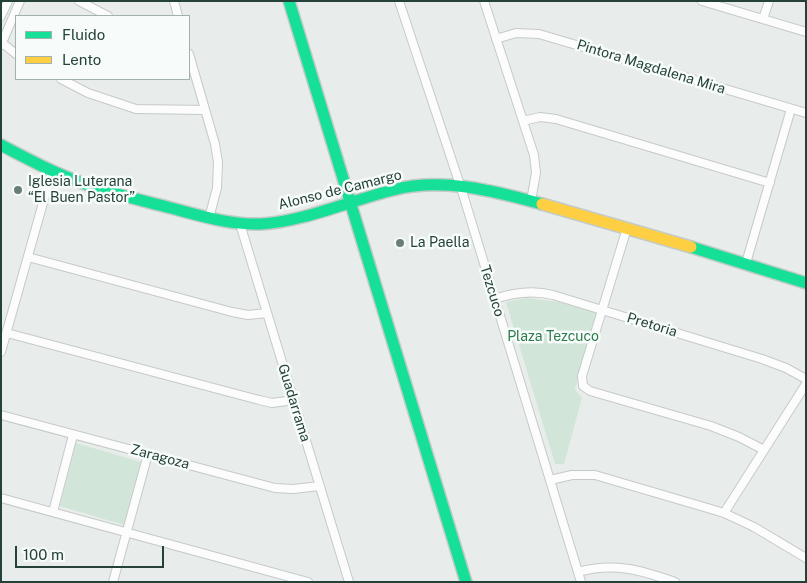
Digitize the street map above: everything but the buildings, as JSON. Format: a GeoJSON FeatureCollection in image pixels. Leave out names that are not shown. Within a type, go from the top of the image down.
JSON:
{"type":"FeatureCollection","features":[{"type":"Feature","properties":{"kind":"street"},"geometry":{"type":"LineString","coordinates":[[1,16],[8,1]]}},
{"type":"Feature","properties":{"kind":"street"},"geometry":{"type":"LineString","coordinates":[[15,53],[2,43],[20,1]]}},
{"type":"Feature","properties":{"kind":"street"},"geometry":{"type":"LineString","coordinates":[[79,1],[106,15]]}},
{"type":"Feature","properties":{"kind":"street"},"geometry":{"type":"LineString","coordinates":[[174,1],[178,15]]}},
{"type":"Feature","properties":{"kind":"street"},"geometry":{"type":"LineString","coordinates":[[289,1],[466,582]]}},
{"type":"Feature","properties":{"kind":"street","name":"Tezcuco"},"geometry":{"type":"LineString","coordinates":[[399,1],[460,185],[581,582]]}},
{"type":"Feature","properties":{"kind":"street"},"geometry":{"type":"LineString","coordinates":[[484,1],[536,164],[536,180],[531,201]]}},
{"type":"Feature","properties":{"kind":"street"},"geometry":{"type":"LineString","coordinates":[[702,1],[806,32]]}},
{"type":"Feature","properties":{"kind":"street"},"geometry":{"type":"LineString","coordinates":[[763,19],[769,1]]}},
{"type":"Feature","properties":{"kind":"street","name":"Pintora Magdalena Mira"},"geometry":{"type":"LineString","coordinates":[[496,39],[516,33],[539,34],[806,113]]}},
{"type":"Feature","properties":{"kind":"street"},"geometry":{"type":"LineString","coordinates":[[190,58],[215,144],[218,171],[217,188],[209,218]]}},
{"type":"Feature","properties":{"kind":"street"},"geometry":{"type":"LineString","coordinates":[[63,80],[88,93],[136,109],[205,110]]}},
{"type":"Feature","properties":{"kind":"street"},"geometry":{"type":"LineString","coordinates":[[746,263],[792,109]]}},
{"type":"Feature","properties":{"kind":"street"},"geometry":{"type":"LineString","coordinates":[[523,121],[540,117],[556,119],[770,183]]}},
{"type":"Feature","properties":{"kind":"street","name":"Alonso de Camargo"},"geometry":{"type":"LineString","coordinates":[[1,145],[52,171],[91,186],[209,218],[240,224],[262,224],[289,220],[395,189],[434,185],[460,185],[531,201],[627,228],[806,283]]}},
{"type":"Feature","properties":{"kind":"street"},"geometry":{"type":"LineString","coordinates":[[1,352],[52,171]]}},
{"type":"Feature","properties":{"kind":"street","name":"Guadarrama"},"geometry":{"type":"LineString","coordinates":[[240,224],[349,582]]}},
{"type":"Feature","properties":{"kind":"street"},"geometry":{"type":"LineString","coordinates":[[627,228],[581,379],[583,386],[590,390],[725,431],[764,450]]}},
{"type":"Feature","properties":{"kind":"street"},"geometry":{"type":"LineString","coordinates":[[28,258],[232,312],[248,315],[267,313]]}},
{"type":"Feature","properties":{"kind":"street","name":"Pretoria"},"geometry":{"type":"LineString","coordinates":[[494,299],[516,293],[538,292],[762,358],[806,379]]}},
{"type":"Feature","properties":{"kind":"street"},"geometry":{"type":"LineString","coordinates":[[7,333],[272,403],[294,400]]}},
{"type":"Feature","properties":{"kind":"street"},"geometry":{"type":"LineString","coordinates":[[724,514],[806,384]]}},
{"type":"Feature","properties":{"kind":"street","name":"Zaragoza"},"geometry":{"type":"LineString","coordinates":[[1,415],[275,488],[293,489],[320,486]]}},
{"type":"Feature","properties":{"kind":"street"},"geometry":{"type":"LineString","coordinates":[[53,512],[73,435]]}},
{"type":"Feature","properties":{"kind":"street"},"geometry":{"type":"LineString","coordinates":[[113,582],[148,454]]}},
{"type":"Feature","properties":{"kind":"street"},"geometry":{"type":"LineString","coordinates":[[550,480],[572,475],[595,476],[724,514],[754,527],[806,558]]}},
{"type":"Feature","properties":{"kind":"street"},"geometry":{"type":"LineString","coordinates":[[1,498],[308,582]]}},
{"type":"Feature","properties":{"kind":"street"},"geometry":{"type":"LineString","coordinates":[[578,572],[604,567],[620,567],[675,582]]}},
{"type":"Feature","properties":{"kind":"green space","name":"Plaza Tezcuco"},"geometry":{"type":"Polygon","coordinates":[[[527,298],[559,302],[596,313],[575,389],[582,398],[564,464],[555,464],[506,302],[527,298]]]}},
{"type":"Feature","properties":{"kind":"green space"},"geometry":{"type":"Polygon","coordinates":[[[76,443],[141,462],[124,525],[60,506],[76,443]]]}},
{"type":"Feature","properties":{"kind":"traffic: fast"},"geometry":{"type":"LineString","coordinates":[[289,1],[466,582]]}},
{"type":"Feature","properties":{"kind":"traffic: fast"},"geometry":{"type":"LineString","coordinates":[[1,145],[56,173],[79,182],[204,217],[238,223],[261,224],[293,219],[377,194],[412,186],[449,185],[468,187],[506,194],[542,204]]}},
{"type":"Feature","properties":{"kind":"traffic: fast"},"geometry":{"type":"LineString","coordinates":[[691,247],[806,283]]}},
{"type":"Feature","properties":{"kind":"traffic: slow"},"geometry":{"type":"LineString","coordinates":[[542,204],[691,247]]}},
{"type":"Feature","properties":{"kind":"place","name":"Iglesia Luterana “El Buen Pastor”"},"geometry":{"type":"Point","coordinates":[18,190]}},
{"type":"Feature","properties":{"kind":"place","name":"La Paella"},"geometry":{"type":"Point","coordinates":[400,243]}}]}
